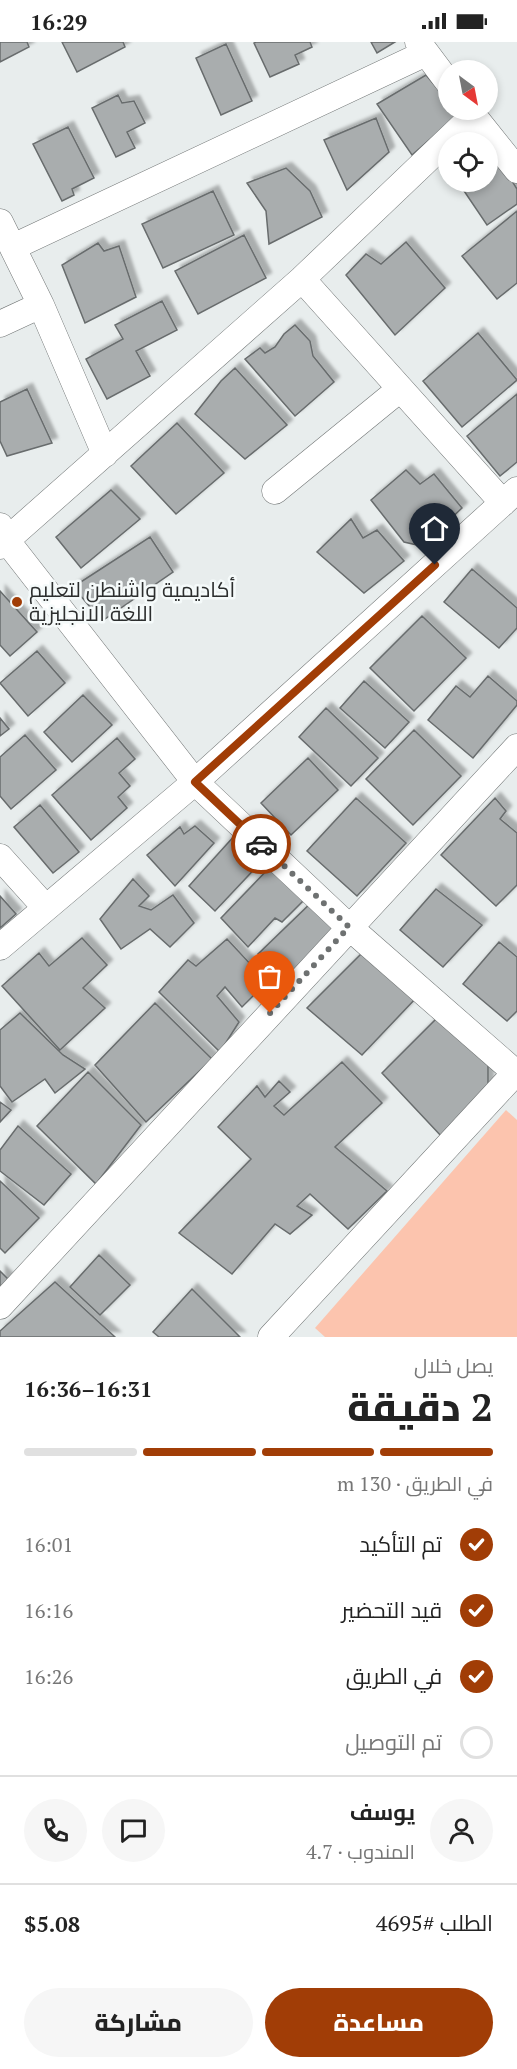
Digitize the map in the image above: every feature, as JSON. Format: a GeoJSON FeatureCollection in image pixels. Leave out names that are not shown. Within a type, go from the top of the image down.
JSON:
{"type":"FeatureCollection","features":[{"type":"Feature","properties":{"kind":"street"},"geometry":{"type":"LineString","coordinates":[[13,247],[422,48],[438,69]]}},
{"type":"Feature","properties":{"kind":"street"},"geometry":{"type":"LineString","coordinates":[[271,1337],[516,1073],[349,927],[195,782],[2,538],[105,454],[302,279],[464,120]]}},
{"type":"Feature","properties":{"kind":"street"},"geometry":{"type":"LineString","coordinates":[[478,120],[517,170]]}},
{"type":"Feature","properties":{"kind":"street"},"geometry":{"type":"LineString","coordinates":[[0,222],[41,305],[105,454]]}},
{"type":"Feature","properties":{"kind":"street"},"geometry":{"type":"LineString","coordinates":[[0,947],[195,782],[510,497],[400,389],[302,279]]}},
{"type":"Feature","properties":{"kind":"street"},"geometry":{"type":"LineString","coordinates":[[0,324],[41,305]]}},
{"type":"Feature","properties":{"kind":"street"},"geometry":{"type":"LineString","coordinates":[[275,491],[400,389]]}},
{"type":"Feature","properties":{"kind":"street"},"geometry":{"type":"LineString","coordinates":[[0,1306],[517,747]]}},
{"type":"Feature","properties":{"kind":"street"},"geometry":{"type":"LineString","coordinates":[[0,857],[45,907]]}},
{"type":"Feature","properties":{"kind":"shaded area"},"geometry":{"type":"Polygon","coordinates":[[[506,1110],[517,1120],[517,1337],[325,1337],[315,1328],[506,1110]]]}},
{"type":"Feature","properties":{"kind":"building"},"geometry":{"type":"Polygon","coordinates":[[[0,42],[27,42],[29,47],[0,62],[0,42]]]}},
{"type":"Feature","properties":{"kind":"building"},"geometry":{"type":"Polygon","coordinates":[[[62,42],[123,42],[125,47],[77,72],[62,42]]]}},
{"type":"Feature","properties":{"kind":"building"},"geometry":{"type":"Polygon","coordinates":[[[310,42],[312,47],[295,55],[299,64],[270,77],[254,43],[310,42]]]}},
{"type":"Feature","properties":{"kind":"building"},"geometry":{"type":"Polygon","coordinates":[[[371,42],[395,42],[377,53],[371,42]]]}},
{"type":"Feature","properties":{"kind":"building"},"geometry":{"type":"Polygon","coordinates":[[[226,44],[252,101],[221,115],[196,58],[226,44]]]}},
{"type":"Feature","properties":{"kind":"building"},"geometry":{"type":"Polygon","coordinates":[[[426,75],[438,89],[438,120],[452,120],[412,155],[377,104],[426,75]]]}},
{"type":"Feature","properties":{"kind":"building"},"geometry":{"type":"Polygon","coordinates":[[[118,95],[122,103],[134,101],[145,123],[127,132],[135,148],[116,157],[92,108],[118,95]]]}},
{"type":"Feature","properties":{"kind":"building"},"geometry":{"type":"Polygon","coordinates":[[[376,118],[389,152],[347,190],[324,140],[376,118]]]}},
{"type":"Feature","properties":{"kind":"building"},"geometry":{"type":"Polygon","coordinates":[[[68,127],[94,178],[72,189],[74,195],[62,201],[33,144],[68,127]]]}},
{"type":"Feature","properties":{"kind":"building"},"geometry":{"type":"Polygon","coordinates":[[[498,159],[517,189],[517,204],[487,225],[465,192],[498,192],[498,159]]]}},
{"type":"Feature","properties":{"kind":"building"},"geometry":{"type":"Polygon","coordinates":[[[286,168],[310,191],[322,217],[269,244],[266,211],[247,183],[286,168]]]}},
{"type":"Feature","properties":{"kind":"building"},"geometry":{"type":"Polygon","coordinates":[[[213,191],[234,235],[163,268],[142,224],[213,191]]]}},
{"type":"Feature","properties":{"kind":"building"},"geometry":{"type":"Polygon","coordinates":[[[517,211],[517,283],[497,299],[462,256],[517,211]]]}},
{"type":"Feature","properties":{"kind":"building"},"geometry":{"type":"Polygon","coordinates":[[[244,235],[266,278],[198,314],[175,271],[244,235]]]}},
{"type":"Feature","properties":{"kind":"building"},"geometry":{"type":"Polygon","coordinates":[[[406,242],[445,288],[395,335],[346,275],[366,254],[381,264],[406,242]]]}},
{"type":"Feature","properties":{"kind":"building"},"geometry":{"type":"Polygon","coordinates":[[[98,243],[104,251],[119,246],[136,297],[85,323],[62,265],[98,243]]]}},
{"type":"Feature","properties":{"kind":"building"},"geometry":{"type":"Polygon","coordinates":[[[162,301],[177,330],[136,351],[150,376],[107,399],[86,359],[123,339],[115,325],[162,301]]]}},
{"type":"Feature","properties":{"kind":"building"},"geometry":{"type":"Polygon","coordinates":[[[295,325],[310,341],[313,356],[334,382],[295,416],[245,359],[260,348],[265,353],[275,347],[284,334],[295,325]]]}},
{"type":"Feature","properties":{"kind":"building"},"geometry":{"type":"Polygon","coordinates":[[[478,333],[517,380],[462,427],[423,381],[478,333]]]}},
{"type":"Feature","properties":{"kind":"building"},"geometry":{"type":"Polygon","coordinates":[[[235,368],[287,425],[245,459],[195,414],[221,381],[235,368]]]}},
{"type":"Feature","properties":{"kind":"building"},"geometry":{"type":"Polygon","coordinates":[[[27,389],[52,443],[7,456],[0,441],[0,402],[27,389]]]}},
{"type":"Feature","properties":{"kind":"building"},"geometry":{"type":"Polygon","coordinates":[[[517,394],[517,462],[500,476],[467,436],[517,394]]]}},
{"type":"Feature","properties":{"kind":"building"},"geometry":{"type":"Polygon","coordinates":[[[177,423],[224,473],[176,514],[131,466],[177,423]]]}},
{"type":"Feature","properties":{"kind":"building"},"geometry":{"type":"Polygon","coordinates":[[[406,470],[420,484],[434,474],[462,508],[441,528],[449,534],[434,549],[404,542],[371,500],[406,470]]]}},
{"type":"Feature","properties":{"kind":"building"},"geometry":{"type":"Polygon","coordinates":[[[111,490],[140,519],[81,568],[56,537],[111,490]]]}},
{"type":"Feature","properties":{"kind":"building"},"geometry":{"type":"Polygon","coordinates":[[[351,519],[363,538],[377,530],[404,561],[364,593],[317,552],[351,519]]]}},
{"type":"Feature","properties":{"kind":"building"},"geometry":{"type":"Polygon","coordinates":[[[150,537],[173,572],[102,621],[73,587],[150,537]]]}},
{"type":"Feature","properties":{"kind":"building"},"geometry":{"type":"Polygon","coordinates":[[[472,569],[517,608],[517,628],[499,648],[444,602],[472,569]]]}},
{"type":"Feature","properties":{"kind":"building"},"geometry":{"type":"Polygon","coordinates":[[[0,591],[37,632],[10,656],[0,645],[0,591]]]}},
{"type":"Feature","properties":{"kind":"building"},"geometry":{"type":"Polygon","coordinates":[[[422,616],[466,658],[414,711],[370,668],[422,616]]]}},
{"type":"Feature","properties":{"kind":"building"},"geometry":{"type":"Polygon","coordinates":[[[37,651],[65,683],[28,716],[0,683],[37,651]]]}},
{"type":"Feature","properties":{"kind":"building"},"geometry":{"type":"Polygon","coordinates":[[[488,676],[517,701],[517,705],[473,758],[428,720],[456,686],[470,697],[488,676]]]}},
{"type":"Feature","properties":{"kind":"building"},"geometry":{"type":"Polygon","coordinates":[[[364,681],[409,722],[385,748],[340,708],[364,681]]]}},
{"type":"Feature","properties":{"kind":"building"},"geometry":{"type":"Polygon","coordinates":[[[83,695],[112,725],[72,762],[44,732],[83,695]]]}},
{"type":"Feature","properties":{"kind":"building"},"geometry":{"type":"Polygon","coordinates":[[[326,708],[378,758],[351,786],[299,737],[326,708]]]}},
{"type":"Feature","properties":{"kind":"building"},"geometry":{"type":"Polygon","coordinates":[[[0,718],[9,729],[0,736],[0,718]]]}},
{"type":"Feature","properties":{"kind":"building"},"geometry":{"type":"Polygon","coordinates":[[[414,730],[461,776],[413,825],[366,779],[414,730]]]}},
{"type":"Feature","properties":{"kind":"building"},"geometry":{"type":"Polygon","coordinates":[[[25,735],[56,770],[11,809],[0,796],[0,757],[25,735]]]}},
{"type":"Feature","properties":{"kind":"building"},"geometry":{"type":"Polygon","coordinates":[[[117,738],[135,759],[119,773],[130,786],[118,797],[127,808],[91,840],[52,795],[117,738]]]}},
{"type":"Feature","properties":{"kind":"building"},"geometry":{"type":"Polygon","coordinates":[[[308,758],[338,790],[291,835],[261,803],[308,758]]]}},
{"type":"Feature","properties":{"kind":"building"},"geometry":{"type":"Polygon","coordinates":[[[356,798],[406,843],[357,896],[307,851],[356,798]]]}},
{"type":"Feature","properties":{"kind":"building"},"geometry":{"type":"Polygon","coordinates":[[[495,798],[506,811],[500,819],[517,833],[517,885],[496,906],[441,855],[495,798]]]}},
{"type":"Feature","properties":{"kind":"building"},"geometry":{"type":"Polygon","coordinates":[[[40,805],[79,852],[53,873],[14,827],[40,805]]]}},
{"type":"Feature","properties":{"kind":"building"},"geometry":{"type":"Polygon","coordinates":[[[195,826],[214,843],[175,886],[147,855],[180,827],[184,834],[195,826]]]}},
{"type":"Feature","properties":{"kind":"building"},"geometry":{"type":"Polygon","coordinates":[[[236,834],[264,859],[215,911],[189,886],[236,834]]]}},
{"type":"Feature","properties":{"kind":"building"},"geometry":{"type":"Polygon","coordinates":[[[273,864],[306,898],[282,922],[275,918],[248,947],[221,918],[273,864]]]}},
{"type":"Feature","properties":{"kind":"building"},"geometry":{"type":"Polygon","coordinates":[[[133,879],[149,896],[139,906],[151,910],[173,895],[194,923],[170,947],[150,929],[121,949],[100,919],[133,879]]]}},
{"type":"Feature","properties":{"kind":"building"},"geometry":{"type":"Polygon","coordinates":[[[436,889],[482,925],[443,967],[400,930],[436,889]]]}},
{"type":"Feature","properties":{"kind":"building"},"geometry":{"type":"Polygon","coordinates":[[[0,896],[16,914],[0,928],[0,896]]]}},
{"type":"Feature","properties":{"kind":"building"},"geometry":{"type":"Polygon","coordinates":[[[314,900],[336,929],[287,982],[258,954],[314,900]]]}},
{"type":"Feature","properties":{"kind":"building"},"geometry":{"type":"Polygon","coordinates":[[[82,938],[107,965],[83,988],[105,1008],[60,1050],[2,986],[39,953],[49,966],[82,938]]]}},
{"type":"Feature","properties":{"kind":"building"},"geometry":{"type":"Polygon","coordinates":[[[227,939],[267,982],[242,1007],[225,987],[217,996],[239,1022],[220,1052],[159,992],[188,960],[196,966],[227,939]]]}},
{"type":"Feature","properties":{"kind":"building"},"geometry":{"type":"Polygon","coordinates":[[[499,942],[517,957],[517,1011],[507,1021],[463,984],[499,942]]]}},
{"type":"Feature","properties":{"kind":"building"},"geometry":{"type":"Polygon","coordinates":[[[366,949],[417,997],[362,1055],[307,1008],[366,949]]]}},
{"type":"Feature","properties":{"kind":"building"},"geometry":{"type":"Polygon","coordinates":[[[155,1003],[212,1059],[146,1122],[95,1065],[155,1003]]]}},
{"type":"Feature","properties":{"kind":"building"},"geometry":{"type":"Polygon","coordinates":[[[443,1012],[488,1049],[488,1092],[442,1137],[382,1073],[443,1012]]]}},
{"type":"Feature","properties":{"kind":"building"},"geometry":{"type":"Polygon","coordinates":[[[20,1013],[63,1055],[85,1069],[55,1093],[45,1079],[12,1102],[0,1086],[0,1030],[20,1013]]]}},
{"type":"Feature","properties":{"kind":"building"},"geometry":{"type":"Polygon","coordinates":[[[342,1062],[382,1103],[335,1147],[387,1191],[348,1229],[310,1194],[297,1206],[312,1215],[290,1234],[275,1224],[232,1274],[179,1233],[251,1159],[218,1127],[257,1086],[265,1097],[279,1081],[290,1092],[274,1106],[284,1115],[342,1062]]]}},
{"type":"Feature","properties":{"kind":"building"},"geometry":{"type":"Polygon","coordinates":[[[88,1072],[141,1125],[96,1184],[37,1126],[88,1072]]]}},
{"type":"Feature","properties":{"kind":"building"},"geometry":{"type":"Polygon","coordinates":[[[0,1102],[11,1110],[0,1122],[0,1102]]]}},
{"type":"Feature","properties":{"kind":"building"},"geometry":{"type":"Polygon","coordinates":[[[18,1126],[71,1174],[44,1205],[0,1171],[0,1150],[18,1126]]]}},
{"type":"Feature","properties":{"kind":"building"},"geometry":{"type":"Polygon","coordinates":[[[0,1181],[39,1218],[5,1253],[0,1248],[0,1181]]]}},
{"type":"Feature","properties":{"kind":"building"},"geometry":{"type":"Polygon","coordinates":[[[99,1255],[130,1285],[100,1315],[70,1287],[99,1255]]]}},
{"type":"Feature","properties":{"kind":"building"},"geometry":{"type":"Polygon","coordinates":[[[0,1271],[10,1281],[0,1291],[0,1271]]]}},
{"type":"Feature","properties":{"kind":"building"},"geometry":{"type":"Polygon","coordinates":[[[55,1282],[115,1337],[0,1337],[0,1331],[55,1282]]]}},
{"type":"Feature","properties":{"kind":"building"},"geometry":{"type":"Polygon","coordinates":[[[192,1289],[240,1337],[159,1337],[153,1332],[192,1289]]]}},
{"type":"Feature","properties":{"kind":"way so far"},"geometry":{"type":"LineString","coordinates":[[261,844],[349,927],[270,1013]]}},
{"type":"Feature","properties":{"kind":"place","name":"أكاديمية واشنطن لتعليم اللغة الانجليزية"},"geometry":{"type":"Point","coordinates":[17,602]}},
{"type":"Feature","properties":{"kind":"route"},"geometry":{"type":"LineString","coordinates":[[261,844],[195,782],[435,565]]}}]}
